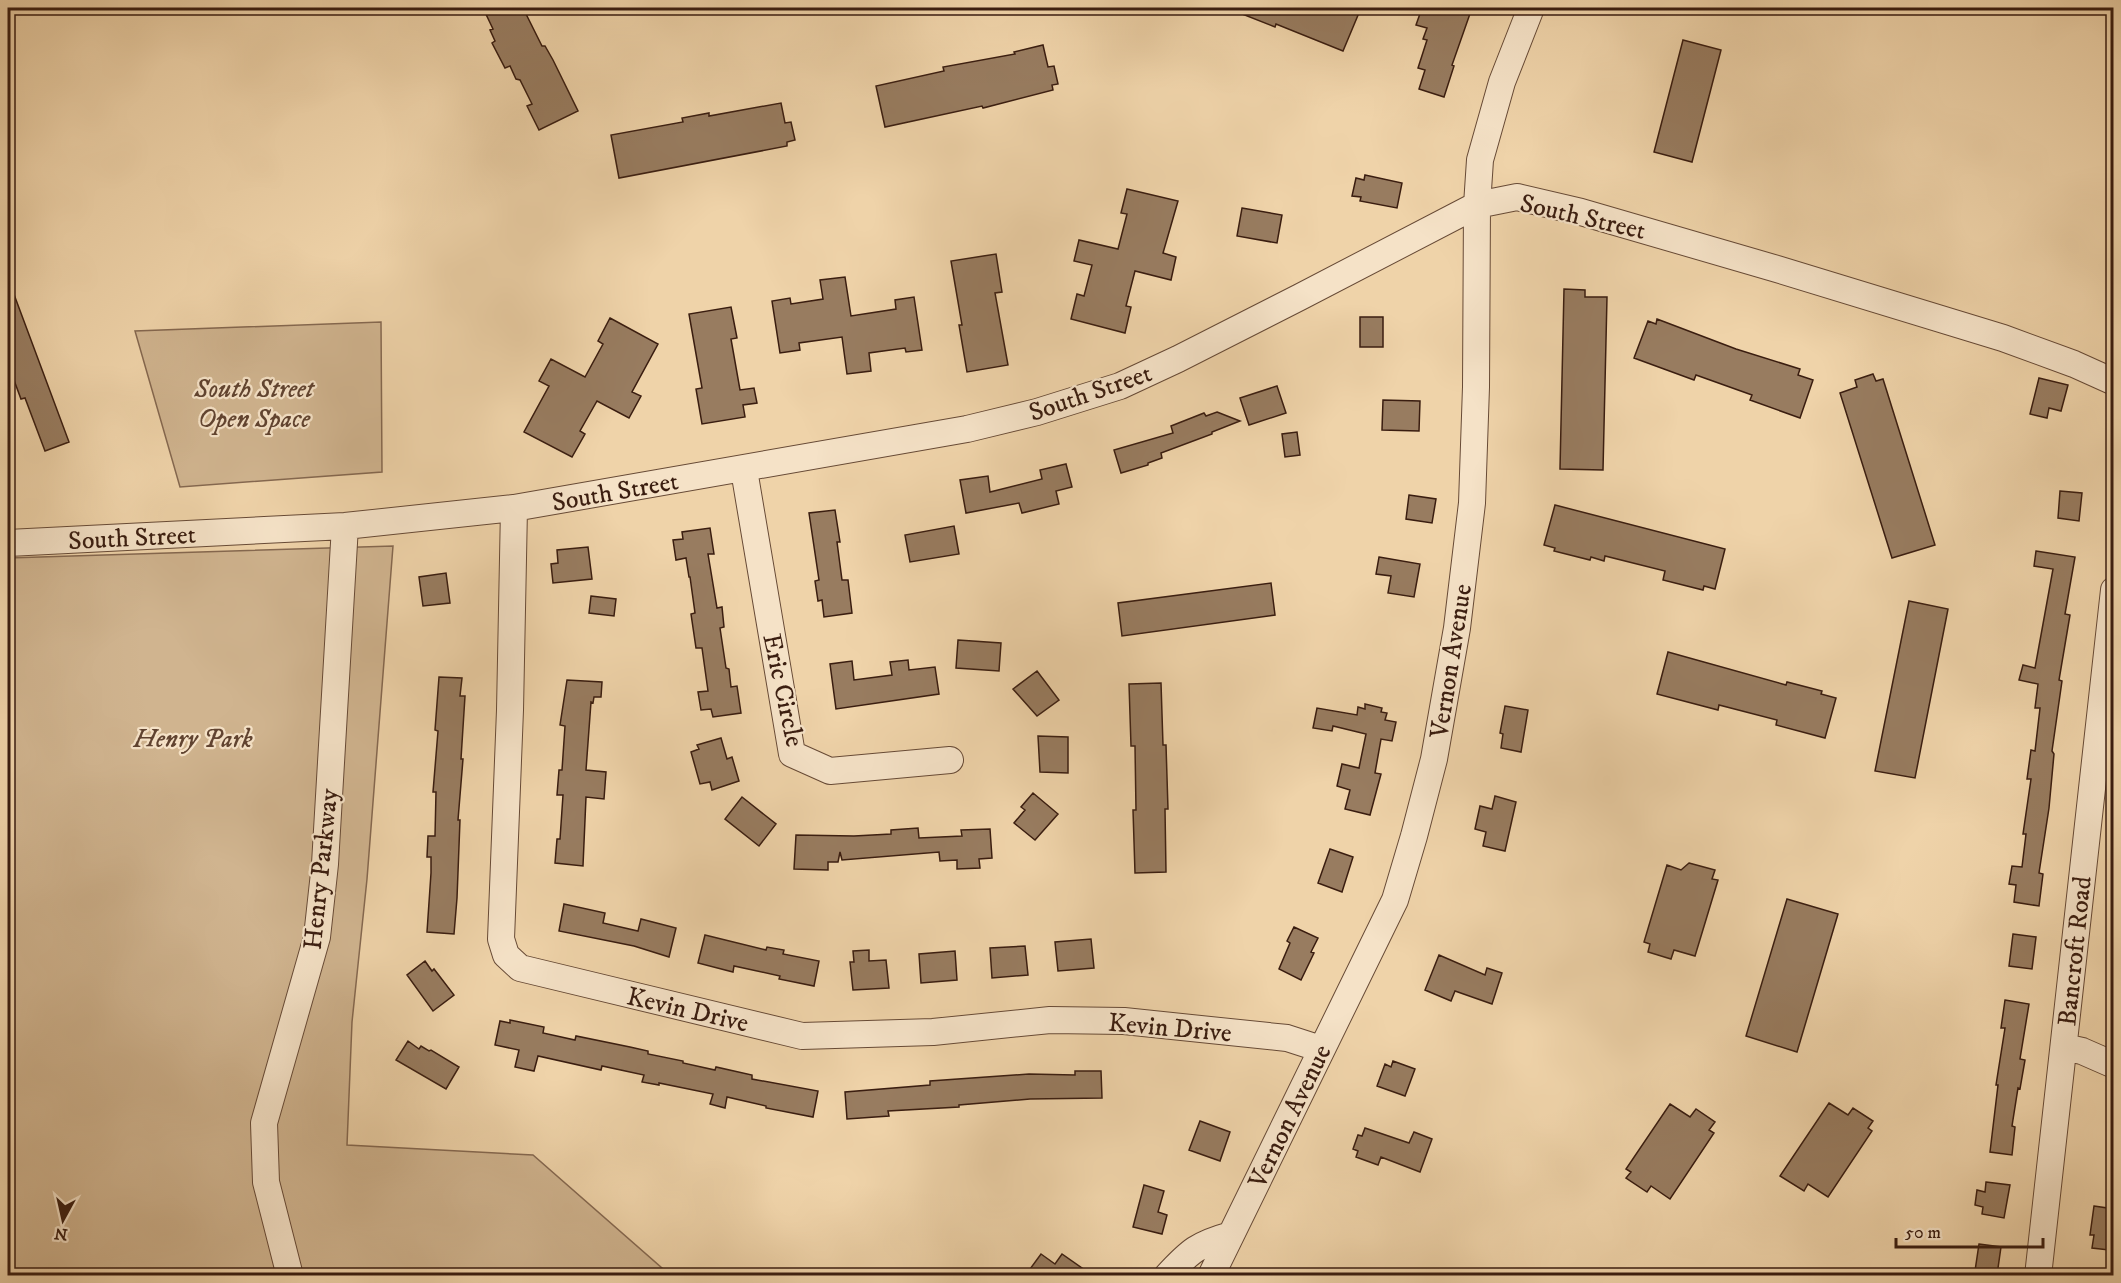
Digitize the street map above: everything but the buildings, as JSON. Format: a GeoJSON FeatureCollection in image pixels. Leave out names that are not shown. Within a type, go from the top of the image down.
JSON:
{"type":"FeatureCollection","features":[{"type":"Feature","properties":{"kind":"street","name":"Vernon Avenue"},"geometry":{"type":"LineString","coordinates":[[1211,1275],[1395,900],[1434,759],[1457,628],[1472,503],[1476,387],[1477,205],[1480,160],[1502,82],[1531,8]]}},
{"type":"Feature","properties":{"kind":"street","name":"South Street"},"geometry":{"type":"LineString","coordinates":[[8,543],[345,526],[514,508],[744,470],[967,429],[1038,412],[1120,386],[1189,354],[1477,205],[1517,197],[1581,212],[2003,338],[2074,364],[2114,382]]}},
{"type":"Feature","properties":{"kind":"street","name":"Eric Circle"},"geometry":{"type":"LineString","coordinates":[[744,470],[792,754],[830,771],[950,760]]}},
{"type":"Feature","properties":{"kind":"street","name":"Kevin Drive"},"geometry":{"type":"LineString","coordinates":[[514,508],[501,939],[506,956],[520,968],[802,1036],[933,1032],[1050,1020],[1124,1021],[1287,1038],[1321,1049]]}},
{"type":"Feature","properties":{"kind":"street","name":"Henry Parkway"},"geometry":{"type":"LineString","coordinates":[[290,1275],[266,1182],[264,1123],[317,937],[325,864],[345,526]]}},
{"type":"Feature","properties":{"kind":"street","name":"Bancroft Road"},"geometry":{"type":"LineString","coordinates":[[2038,1275],[2114,591]]}},
{"type":"Feature","properties":{"kind":"street"},"geometry":{"type":"LineString","coordinates":[[2064,1047],[2082,1051],[2114,1065]]}},
{"type":"Feature","properties":{"kind":"street"},"geometry":{"type":"LineString","coordinates":[[1167,1275],[1186,1256],[1207,1241],[1231,1235]]}},
{"type":"Feature","properties":{"kind":"green space","name":"South Street Open Space"},"geometry":{"type":"Polygon","coordinates":[[[381,322],[382,472],[180,487],[135,331],[381,322]]]}},
{"type":"Feature","properties":{"kind":"green space","name":"Henry Park"},"geometry":{"type":"Polygon","coordinates":[[[393,546],[367,879],[352,1022],[347,1145],[533,1155],[670,1275],[8,1275],[8,558],[393,546]]]}}]}
